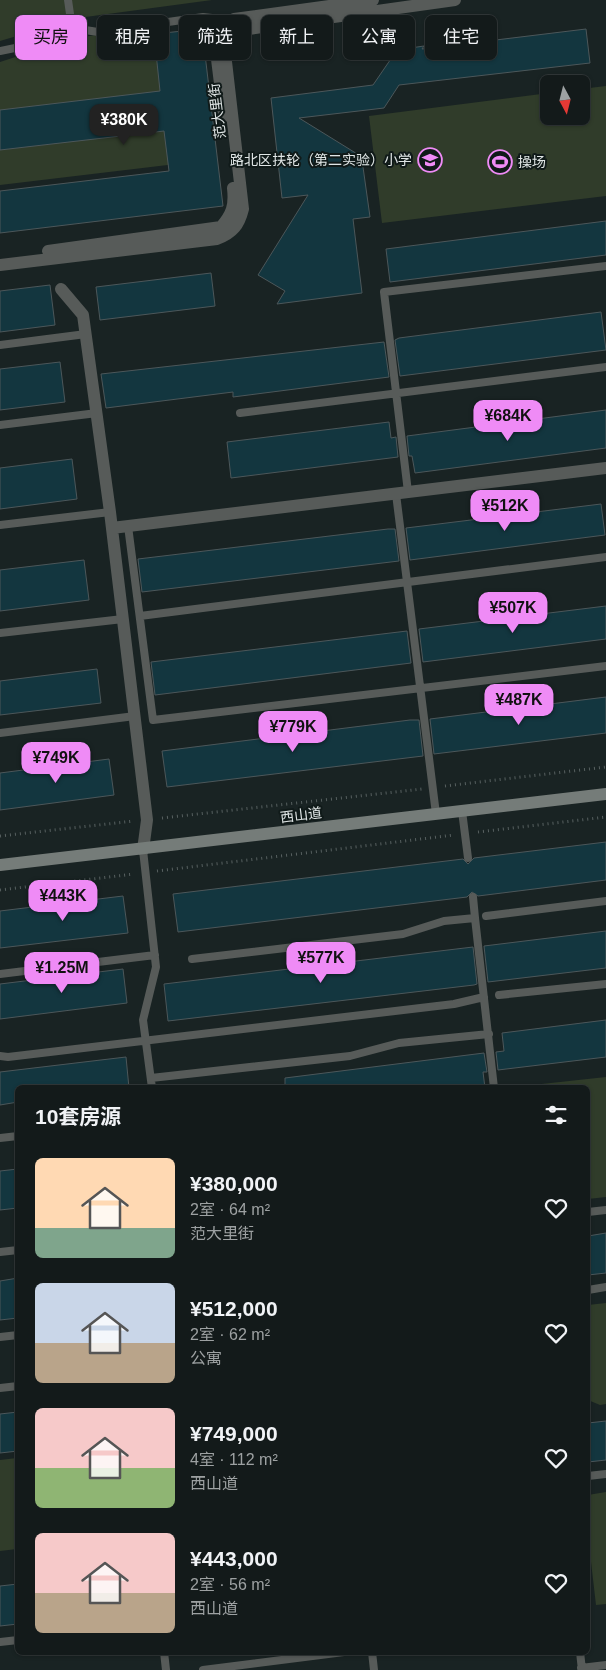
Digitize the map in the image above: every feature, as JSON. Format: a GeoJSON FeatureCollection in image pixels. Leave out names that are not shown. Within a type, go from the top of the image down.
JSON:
{"type":"FeatureCollection","features":[{"type":"Feature","properties":{"kind":"street"},"geometry":{"type":"LineString","coordinates":[[251,17],[373,0]]}},
{"type":"Feature","properties":{"kind":"street"},"geometry":{"type":"LineString","coordinates":[[251,29],[455,0]]}},
{"type":"Feature","properties":{"kind":"street","name":"范大里街"},"geometry":{"type":"LineString","coordinates":[[0,257],[220,227],[232,215],[235,202],[217,60]]}},
{"type":"Feature","properties":{"kind":"street","name":"范大里街"},"geometry":{"type":"LineString","coordinates":[[0,265],[217,239],[228,235],[239,224],[243,209],[227,60]]}},
{"type":"Feature","properties":{"kind":"street"},"geometry":{"type":"LineString","coordinates":[[61,289],[83,315],[86,334],[135,716],[146,820],[143,850]]}},
{"type":"Feature","properties":{"kind":"street"},"geometry":{"type":"LineString","coordinates":[[112,528],[606,468]]}},
{"type":"Feature","properties":{"kind":"street","name":"西山道"},"geometry":{"type":"LineString","coordinates":[[0,865],[143,850],[606,794]]}},
{"type":"Feature","properties":{"kind":"lane"},"geometry":{"type":"LineString","coordinates":[[68,0],[70,15]]}},
{"type":"Feature","properties":{"kind":"lane"},"geometry":{"type":"LineString","coordinates":[[87,30],[98,32],[179,20]]}},
{"type":"Feature","properties":{"kind":"lane"},"geometry":{"type":"LineString","coordinates":[[0,51],[15,48]]}},
{"type":"Feature","properties":{"kind":"lane"},"geometry":{"type":"LineString","coordinates":[[436,814],[406,582],[396,393],[384,292],[606,266]]}},
{"type":"Feature","properties":{"kind":"lane"},"geometry":{"type":"LineString","coordinates":[[0,345],[86,334]]}},
{"type":"Feature","properties":{"kind":"lane"},"geometry":{"type":"LineString","coordinates":[[240,413],[606,367]]}},
{"type":"Feature","properties":{"kind":"lane"},"geometry":{"type":"LineString","coordinates":[[0,425],[97,413]]}},
{"type":"Feature","properties":{"kind":"lane"},"geometry":{"type":"LineString","coordinates":[[0,525],[110,512]]}},
{"type":"Feature","properties":{"kind":"lane"},"geometry":{"type":"LineString","coordinates":[[128,526],[153,720],[606,666]]}},
{"type":"Feature","properties":{"kind":"lane"},"geometry":{"type":"LineString","coordinates":[[140,616],[606,557]]}},
{"type":"Feature","properties":{"kind":"lane"},"geometry":{"type":"LineString","coordinates":[[0,634],[123,618]]}},
{"type":"Feature","properties":{"kind":"lane"},"geometry":{"type":"LineString","coordinates":[[0,733],[135,716]]}},
{"type":"Feature","properties":{"kind":"lane"},"geometry":{"type":"LineString","coordinates":[[462,811],[468,858]]}},
{"type":"Feature","properties":{"kind":"lane"},"geometry":{"type":"LineString","coordinates":[[143,850],[156,967],[143,1020],[152,1085]]}},
{"type":"Feature","properties":{"kind":"lane"},"geometry":{"type":"LineString","coordinates":[[473,897],[494,1085]]}},
{"type":"Feature","properties":{"kind":"lane"},"geometry":{"type":"LineString","coordinates":[[486,916],[606,901]]}},
{"type":"Feature","properties":{"kind":"lane"},"geometry":{"type":"LineString","coordinates":[[192,958],[403,934],[444,921],[475,918]]}},
{"type":"Feature","properties":{"kind":"lane"},"geometry":{"type":"LineString","coordinates":[[0,974],[155,955]]}},
{"type":"Feature","properties":{"kind":"lane"},"geometry":{"type":"LineString","coordinates":[[499,995],[606,984]]}},
{"type":"Feature","properties":{"kind":"lane"},"geometry":{"type":"LineString","coordinates":[[0,1056],[8,1058],[454,1004],[484,997]]}},
{"type":"Feature","properties":{"kind":"lane"},"geometry":{"type":"LineString","coordinates":[[151,1078],[350,1056],[399,1044],[488,1034]]}},
{"type":"Feature","properties":{"kind":"lane"},"geometry":{"type":"LineString","coordinates":[[0,1138],[15,1136]]}},
{"type":"Feature","properties":{"kind":"lane"},"geometry":{"type":"LineString","coordinates":[[590,1212],[606,1210]]}},
{"type":"Feature","properties":{"kind":"lane"},"geometry":{"type":"LineString","coordinates":[[0,1252],[15,1250]]}},
{"type":"Feature","properties":{"kind":"lane"},"geometry":{"type":"LineString","coordinates":[[590,1290],[606,1288]]}},
{"type":"Feature","properties":{"kind":"lane"},"geometry":{"type":"LineString","coordinates":[[0,1337],[15,1335]]}},
{"type":"Feature","properties":{"kind":"lane"},"geometry":{"type":"LineString","coordinates":[[0,1388],[15,1386]]}},
{"type":"Feature","properties":{"kind":"lane"},"geometry":{"type":"LineString","coordinates":[[590,1476],[606,1474]]}},
{"type":"Feature","properties":{"kind":"lane"},"geometry":{"type":"LineString","coordinates":[[0,1642],[15,1640]]}},
{"type":"Feature","properties":{"kind":"lane"},"geometry":{"type":"LineString","coordinates":[[164,1655],[166,1670]]}},
{"type":"Feature","properties":{"kind":"lane"},"geometry":{"type":"LineString","coordinates":[[203,1670],[320,1655]]}},
{"type":"Feature","properties":{"kind":"lane"},"geometry":{"type":"LineString","coordinates":[[372,1655],[374,1670]]}},
{"type":"Feature","properties":{"kind":"lane"},"geometry":{"type":"LineString","coordinates":[[580,1655],[582,1669],[606,1665]]}},
{"type":"Feature","properties":{"kind":"path"},"geometry":{"type":"LineString","coordinates":[[0,836],[606,767]]}},
{"type":"Feature","properties":{"kind":"path"},"geometry":{"type":"LineString","coordinates":[[0,890],[606,817]]}},
{"type":"Feature","properties":{"kind":"green space"},"geometry":{"type":"Polygon","coordinates":[[[0,0],[212,0],[87,17],[87,15],[15,15],[15,37],[0,41],[0,0]]]}},
{"type":"Feature","properties":{"kind":"green space"},"geometry":{"type":"Polygon","coordinates":[[[97,35],[97,60],[163,60],[176,164],[0,185],[0,62],[15,57],[15,60],[87,60],[87,36],[97,35]]]}},
{"type":"Feature","properties":{"kind":"green space","name":"操场"},"geometry":{"type":"Polygon","coordinates":[[[606,86],[606,196],[382,223],[369,116],[540,94],[540,125],[590,125],[590,88],[606,86]]]}},
{"type":"Feature","properties":{"kind":"green space"},"geometry":{"type":"Polygon","coordinates":[[[606,1077],[606,1197],[590,1199],[590,1085],[532,1085],[606,1077]]]}},
{"type":"Feature","properties":{"kind":"green space"},"geometry":{"type":"Polygon","coordinates":[[[606,1303],[606,1404],[600,1405],[590,1401],[590,1305],[606,1303]]]}},
{"type":"Feature","properties":{"kind":"green space"},"geometry":{"type":"Polygon","coordinates":[[[15,1458],[15,1549],[0,1551],[0,1460],[15,1458]]]}},
{"type":"Feature","properties":{"kind":"green space"},"geometry":{"type":"Polygon","coordinates":[[[606,1492],[606,1604],[596,1605],[590,1553],[590,1495],[606,1492]]]}},
{"type":"Feature","properties":{"kind":"building"},"geometry":{"type":"Polygon","coordinates":[[[586,29],[590,63],[399,85],[384,108],[299,118],[367,160],[363,167],[370,217],[353,219],[362,293],[277,304],[285,291],[258,275],[308,195],[282,198],[271,98],[373,85],[390,60],[415,60],[415,47],[424,46],[422,49],[425,49],[425,60],[497,60],[497,40],[586,29]]]}},
{"type":"Feature","properties":{"kind":"building"},"geometry":{"type":"Polygon","coordinates":[[[179,31],[179,60],[206,60],[223,206],[0,233],[0,191],[169,171],[164,131],[0,150],[0,110],[160,91],[157,60],[169,60],[169,32],[179,31]]]}},
{"type":"Feature","properties":{"kind":"building"},"geometry":{"type":"Polygon","coordinates":[[[606,221],[606,255],[390,282],[386,249],[606,221]]]}},
{"type":"Feature","properties":{"kind":"building"},"geometry":{"type":"Polygon","coordinates":[[[211,273],[215,306],[100,320],[96,287],[211,273]]]}},
{"type":"Feature","properties":{"kind":"building"},"geometry":{"type":"Polygon","coordinates":[[[50,285],[55,325],[0,332],[0,291],[50,285]]]}},
{"type":"Feature","properties":{"kind":"building"},"geometry":{"type":"Polygon","coordinates":[[[601,312],[606,350],[400,376],[395,340],[399,338],[601,312]]]}},
{"type":"Feature","properties":{"kind":"building"},"geometry":{"type":"Polygon","coordinates":[[[384,342],[389,377],[233,397],[233,392],[106,408],[101,374],[384,342]]]}},
{"type":"Feature","properties":{"kind":"building"},"geometry":{"type":"Polygon","coordinates":[[[60,362],[65,402],[0,410],[0,369],[60,362]]]}},
{"type":"Feature","properties":{"kind":"building"},"geometry":{"type":"Polygon","coordinates":[[[606,410],[606,448],[415,473],[412,456],[409,456],[407,436],[606,410]]]}},
{"type":"Feature","properties":{"kind":"building"},"geometry":{"type":"Polygon","coordinates":[[[389,422],[391,438],[396,437],[398,457],[231,478],[227,442],[389,422]]]}},
{"type":"Feature","properties":{"kind":"building"},"geometry":{"type":"Polygon","coordinates":[[[72,459],[77,499],[0,509],[0,468],[72,459]]]}},
{"type":"Feature","properties":{"kind":"building"},"geometry":{"type":"Polygon","coordinates":[[[601,504],[605,535],[410,560],[406,528],[601,504]]]}},
{"type":"Feature","properties":{"kind":"building"},"geometry":{"type":"Polygon","coordinates":[[[395,529],[399,561],[142,592],[138,559],[395,529]]]}},
{"type":"Feature","properties":{"kind":"building"},"geometry":{"type":"Polygon","coordinates":[[[84,560],[89,600],[0,611],[0,570],[84,560]]]}},
{"type":"Feature","properties":{"kind":"building"},"geometry":{"type":"Polygon","coordinates":[[[606,606],[606,639],[423,662],[419,629],[606,606]]]}},
{"type":"Feature","properties":{"kind":"building"},"geometry":{"type":"Polygon","coordinates":[[[407,631],[411,663],[155,695],[151,662],[407,631]]]}},
{"type":"Feature","properties":{"kind":"building"},"geometry":{"type":"Polygon","coordinates":[[[97,669],[101,703],[0,715],[0,681],[97,669]]]}},
{"type":"Feature","properties":{"kind":"building"},"geometry":{"type":"Polygon","coordinates":[[[606,697],[606,733],[434,754],[430,719],[606,697]]]}},
{"type":"Feature","properties":{"kind":"building"},"geometry":{"type":"Polygon","coordinates":[[[419,720],[423,756],[167,787],[162,751],[419,720]]]}},
{"type":"Feature","properties":{"kind":"building"},"geometry":{"type":"Polygon","coordinates":[[[109,759],[114,795],[0,810],[0,773],[109,759]]]}},
{"type":"Feature","properties":{"kind":"building"},"geometry":{"type":"Polygon","coordinates":[[[606,842],[606,880],[478,896],[472,892],[467,897],[178,932],[173,894],[463,859],[468,864],[474,858],[606,842]]]}},
{"type":"Feature","properties":{"kind":"building"},"geometry":{"type":"Polygon","coordinates":[[[123,896],[128,933],[0,948],[0,911],[123,896]]]}},
{"type":"Feature","properties":{"kind":"building"},"geometry":{"type":"Polygon","coordinates":[[[606,931],[606,968],[488,982],[484,946],[606,931]]]}},
{"type":"Feature","properties":{"kind":"building"},"geometry":{"type":"Polygon","coordinates":[[[473,947],[477,984],[474,985],[168,1021],[164,984],[473,947]]]}},
{"type":"Feature","properties":{"kind":"building"},"geometry":{"type":"Polygon","coordinates":[[[123,969],[127,1003],[0,1019],[0,984],[123,969]]]}},
{"type":"Feature","properties":{"kind":"building"},"geometry":{"type":"Polygon","coordinates":[[[606,1020],[606,1057],[498,1070],[496,1052],[504,1051],[502,1033],[606,1020]]]}},
{"type":"Feature","properties":{"kind":"building"},"geometry":{"type":"Polygon","coordinates":[[[484,1053],[487,1072],[483,1072],[485,1085],[285,1085],[285,1078],[484,1053]]]}},
{"type":"Feature","properties":{"kind":"building"},"geometry":{"type":"Polygon","coordinates":[[[126,1057],[129,1085],[15,1085],[15,1102],[0,1105],[0,1072],[126,1057]]]}},
{"type":"Feature","properties":{"kind":"building"},"geometry":{"type":"Polygon","coordinates":[[[15,1169],[15,1208],[0,1210],[0,1171],[15,1169]]]}},
{"type":"Feature","properties":{"kind":"building"},"geometry":{"type":"Polygon","coordinates":[[[606,1233],[606,1273],[590,1275],[590,1236],[606,1233]]]}},
{"type":"Feature","properties":{"kind":"building"},"geometry":{"type":"Polygon","coordinates":[[[15,1278],[15,1318],[0,1320],[0,1281],[15,1278]]]}},
{"type":"Feature","properties":{"kind":"building"},"geometry":{"type":"Polygon","coordinates":[[[15,1412],[15,1451],[0,1453],[0,1414],[15,1412]]]}},
{"type":"Feature","properties":{"kind":"building"},"geometry":{"type":"Polygon","coordinates":[[[606,1421],[606,1460],[590,1462],[590,1423],[606,1421]]]}},
{"type":"Feature","properties":{"kind":"building"},"geometry":{"type":"Polygon","coordinates":[[[15,1584],[15,1624],[0,1626],[0,1586],[15,1584]]]}},
{"type":"Feature","properties":{"kind":"place","name":"路北区扶轮（第二实验）小学"},"geometry":{"type":"Point","coordinates":[430,160]}},
{"type":"Feature","properties":{"kind":"place","name":"操场"},"geometry":{"type":"Point","coordinates":[500,162]}}]}
